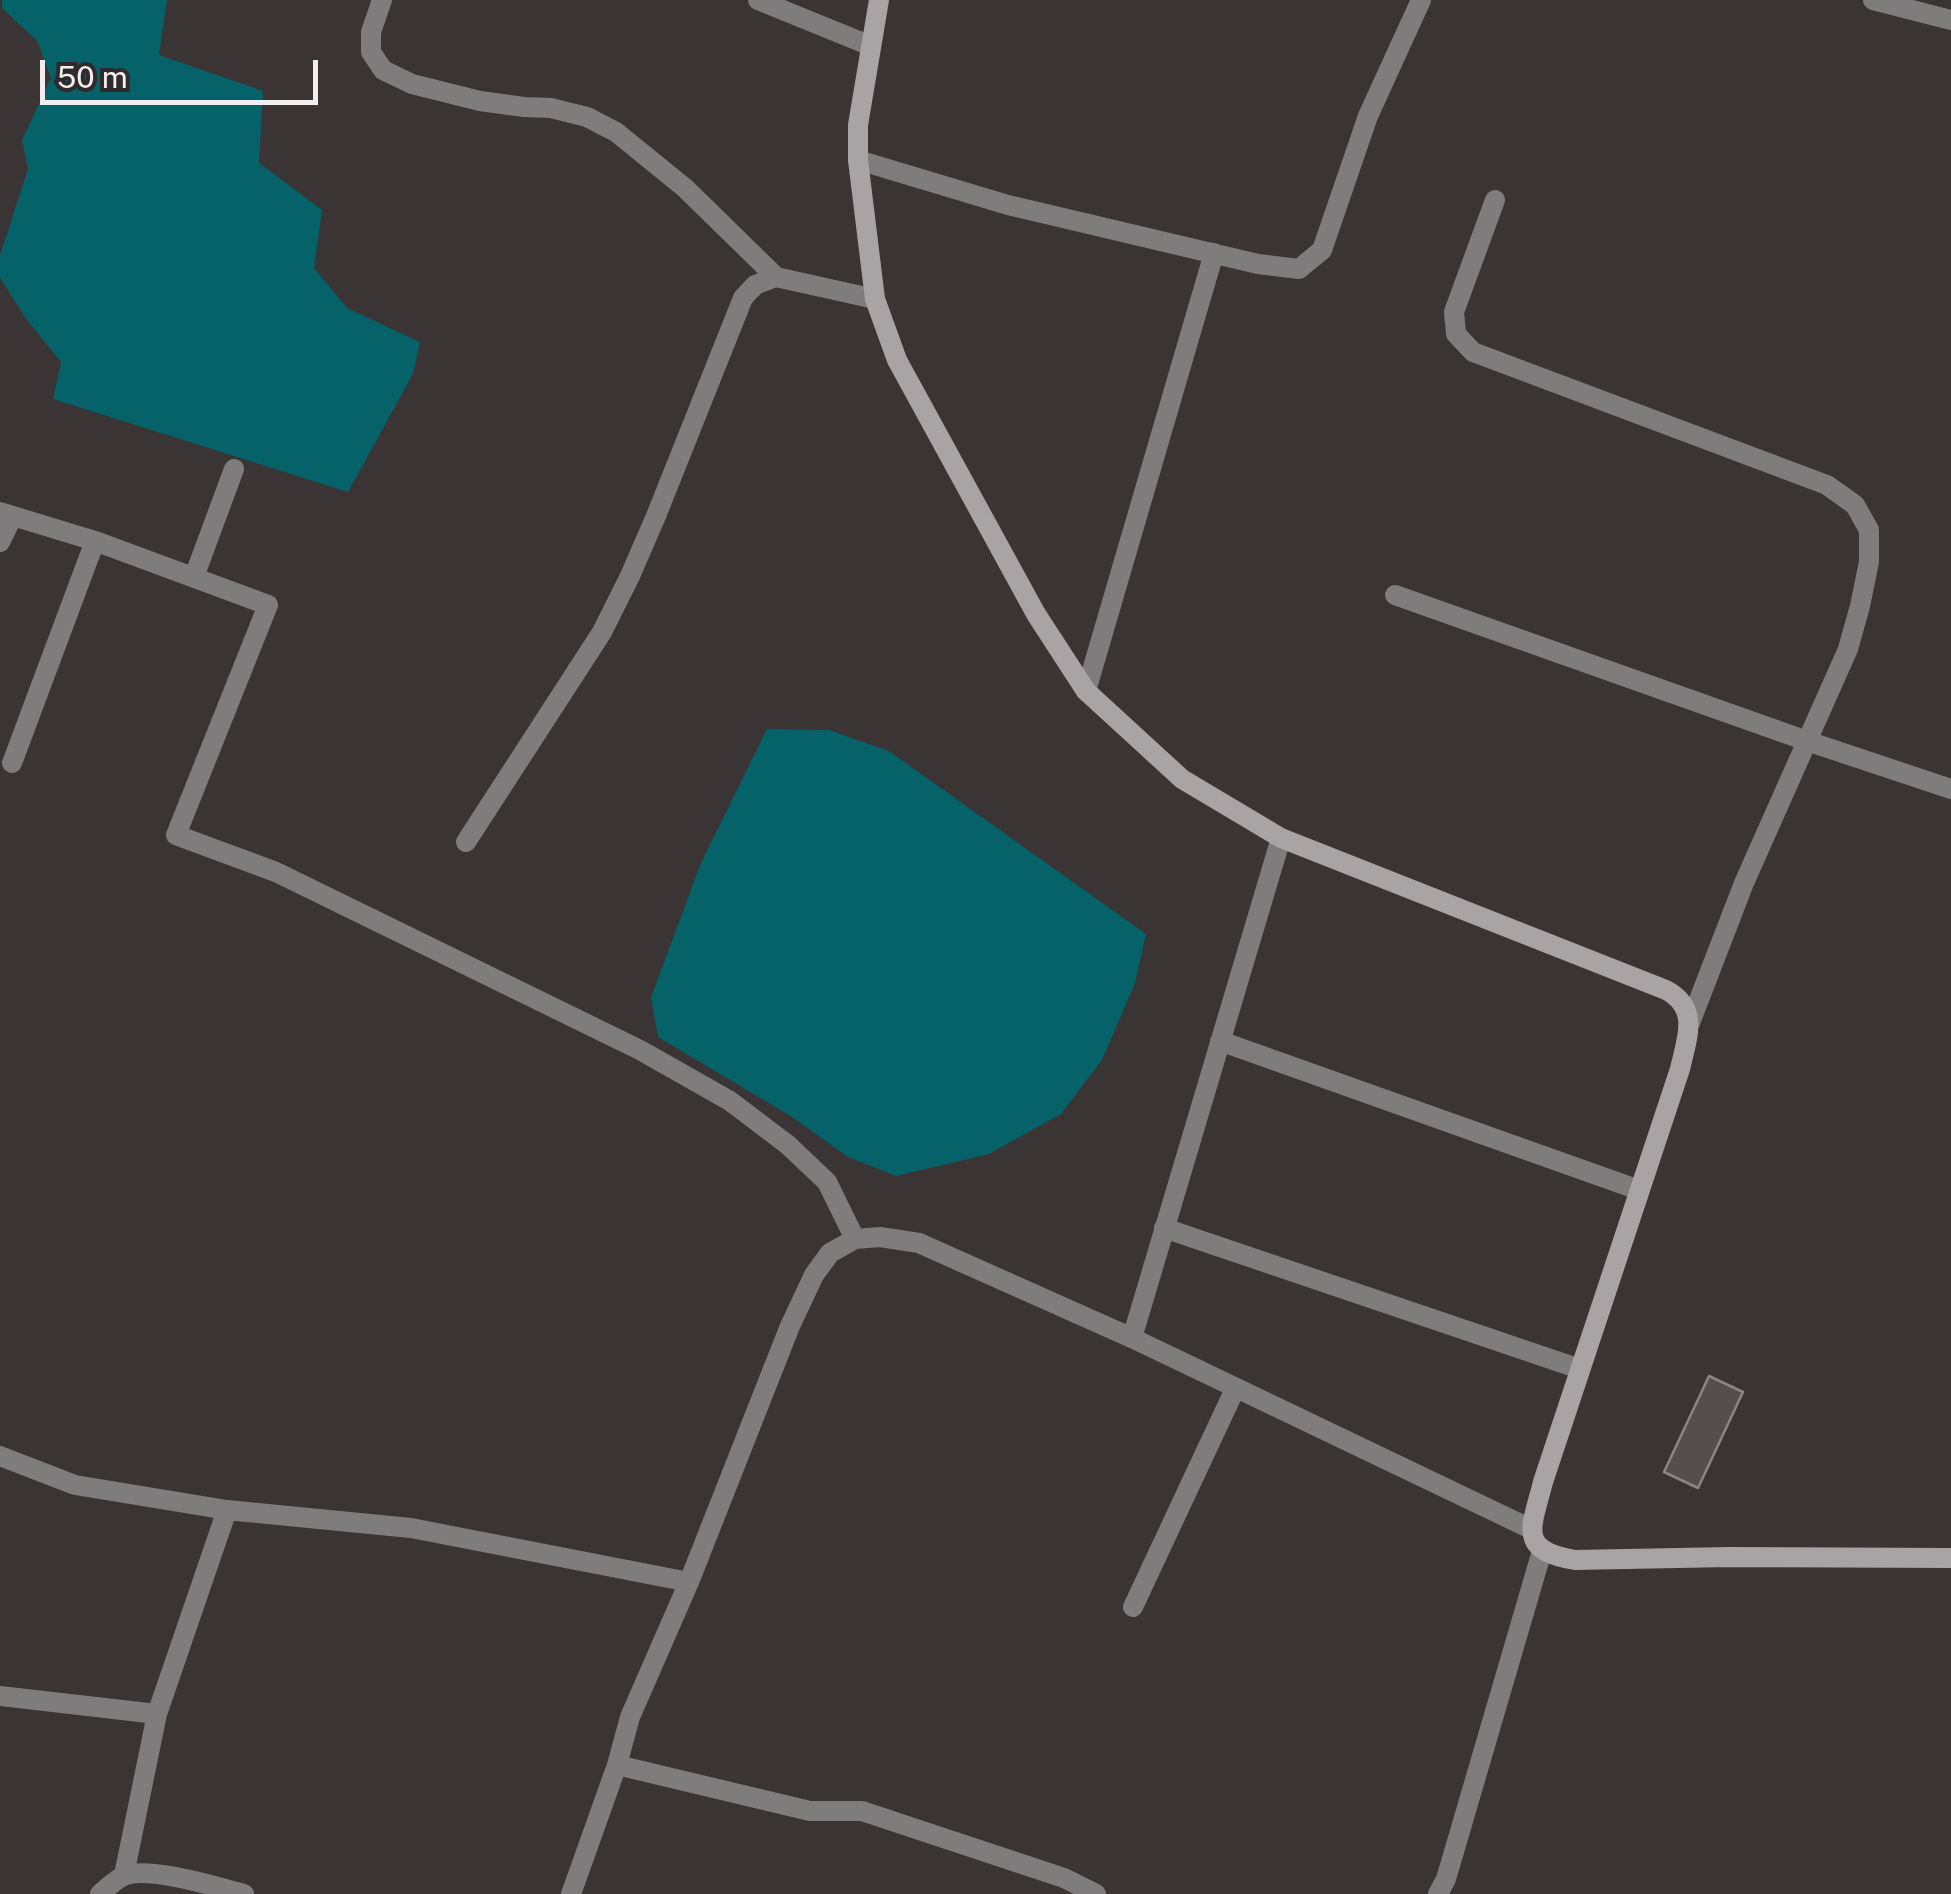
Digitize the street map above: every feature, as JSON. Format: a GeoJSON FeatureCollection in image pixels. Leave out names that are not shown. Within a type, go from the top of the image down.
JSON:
{"type":"FeatureCollection","features":[{"type":"Feature","properties":{"kind":"main road"},"geometry":{"type":"LineString","coordinates":[[879,0],[858,125],[858,160],[875,299],[897,360],[1036,614],[1086,692],[1182,778],[1281,838],[1666,990],[1678,996],[1686,1008],[1690,1022],[1680,1069],[1543,1482],[1531,1529],[1535,1542],[1555,1557],[1575,1560],[1951,1558]]}},
{"type":"Feature","properties":{"kind":"street"},"geometry":{"type":"LineString","coordinates":[[382,0],[371,32],[371,52],[383,70],[412,84],[480,101],[551,108],[587,117],[616,132],[684,188],[776,276],[875,299]]}},
{"type":"Feature","properties":{"kind":"street"},"geometry":{"type":"LineString","coordinates":[[758,0],[871,46]]}},
{"type":"Feature","properties":{"kind":"street"},"geometry":{"type":"LineString","coordinates":[[858,160],[1008,205],[1258,264],[1299,269],[1322,250],[1368,116],[1421,0]]}},
{"type":"Feature","properties":{"kind":"street"},"geometry":{"type":"LineString","coordinates":[[1873,0],[1951,20]]}},
{"type":"Feature","properties":{"kind":"street"},"geometry":{"type":"LineString","coordinates":[[1495,200],[1454,312],[1456,334],[1473,352],[1826,485],[1855,506],[1869,530],[1869,562],[1848,649],[1744,882],[1690,1022]]}},
{"type":"Feature","properties":{"kind":"street"},"geometry":{"type":"LineString","coordinates":[[1086,692],[1214,253]]}},
{"type":"Feature","properties":{"kind":"street"},"geometry":{"type":"LineString","coordinates":[[466,842],[602,632],[650,531],[743,298],[755,284],[776,276]]}},
{"type":"Feature","properties":{"kind":"street"},"geometry":{"type":"LineString","coordinates":[[194,576],[234,469]]}},
{"type":"Feature","properties":{"kind":"street"},"geometry":{"type":"LineString","coordinates":[[0,542],[6,514],[95,540],[268,604],[176,835],[276,872],[640,1050],[730,1101],[788,1145],[826,1182],[855,1240]]}},
{"type":"Feature","properties":{"kind":"street"},"geometry":{"type":"LineString","coordinates":[[12,763],[95,540]]}},
{"type":"Feature","properties":{"kind":"street"},"geometry":{"type":"LineString","coordinates":[[1395,595],[1951,788]]}},
{"type":"Feature","properties":{"kind":"street"},"geometry":{"type":"LineString","coordinates":[[1132,1338],[1281,838]]}},
{"type":"Feature","properties":{"kind":"street"},"geometry":{"type":"LineString","coordinates":[[1220,1042],[1639,1190]]}},
{"type":"Feature","properties":{"kind":"street"},"geometry":{"type":"LineString","coordinates":[[1164,1228],[1580,1369]]}},
{"type":"Feature","properties":{"kind":"street"},"geometry":{"type":"LineString","coordinates":[[571,1894],[630,1717],[790,1326],[814,1274],[830,1253],[855,1240],[880,1237],[918,1243],[1132,1338],[1531,1529]]}},
{"type":"Feature","properties":{"kind":"street"},"geometry":{"type":"LineString","coordinates":[[1133,1607],[1235,1389]]}},
{"type":"Feature","properties":{"kind":"street"},"geometry":{"type":"LineString","coordinates":[[0,1456],[75,1485],[227,1510],[411,1528],[688,1582]]}},
{"type":"Feature","properties":{"kind":"street"},"geometry":{"type":"LineString","coordinates":[[124,1875],[157,1714],[227,1510]]}},
{"type":"Feature","properties":{"kind":"street"},"geometry":{"type":"LineString","coordinates":[[1438,1894],[1446,1880],[1542,1551]]}},
{"type":"Feature","properties":{"kind":"street"},"geometry":{"type":"LineString","coordinates":[[0,1696],[157,1714]]}},
{"type":"Feature","properties":{"kind":"street"},"geometry":{"type":"LineString","coordinates":[[617,1765],[810,1811],[862,1810],[1060,1886],[1096,1894]]}},
{"type":"Feature","properties":{"kind":"street"},"geometry":{"type":"LineString","coordinates":[[100,1894],[124,1875],[145,1874],[244,1894]]}},
{"type":"Feature","properties":{"kind":"water"},"geometry":{"type":"Polygon","coordinates":[[[2,0],[167,0],[159,55],[263,91],[259,163],[322,210],[314,268],[347,308],[420,342],[413,374],[348,492],[53,399],[61,362],[0,278],[0,255],[28,169],[22,140],[51,78],[37,41],[2,8],[2,0]]]}},
{"type":"Feature","properties":{"kind":"water"},"geometry":{"type":"Polygon","coordinates":[[[767,729],[829,730],[889,751],[1146,934],[1135,983],[1102,1060],[1061,1114],[989,1154],[896,1176],[848,1157],[792,1117],[658,1037],[651,997],[701,863],[767,729]]]}},
{"type":"Feature","properties":{"kind":"building"},"geometry":{"type":"Polygon","coordinates":[[[1709,1376],[1743,1392],[1698,1488],[1664,1472],[1709,1376]]]}}]}
